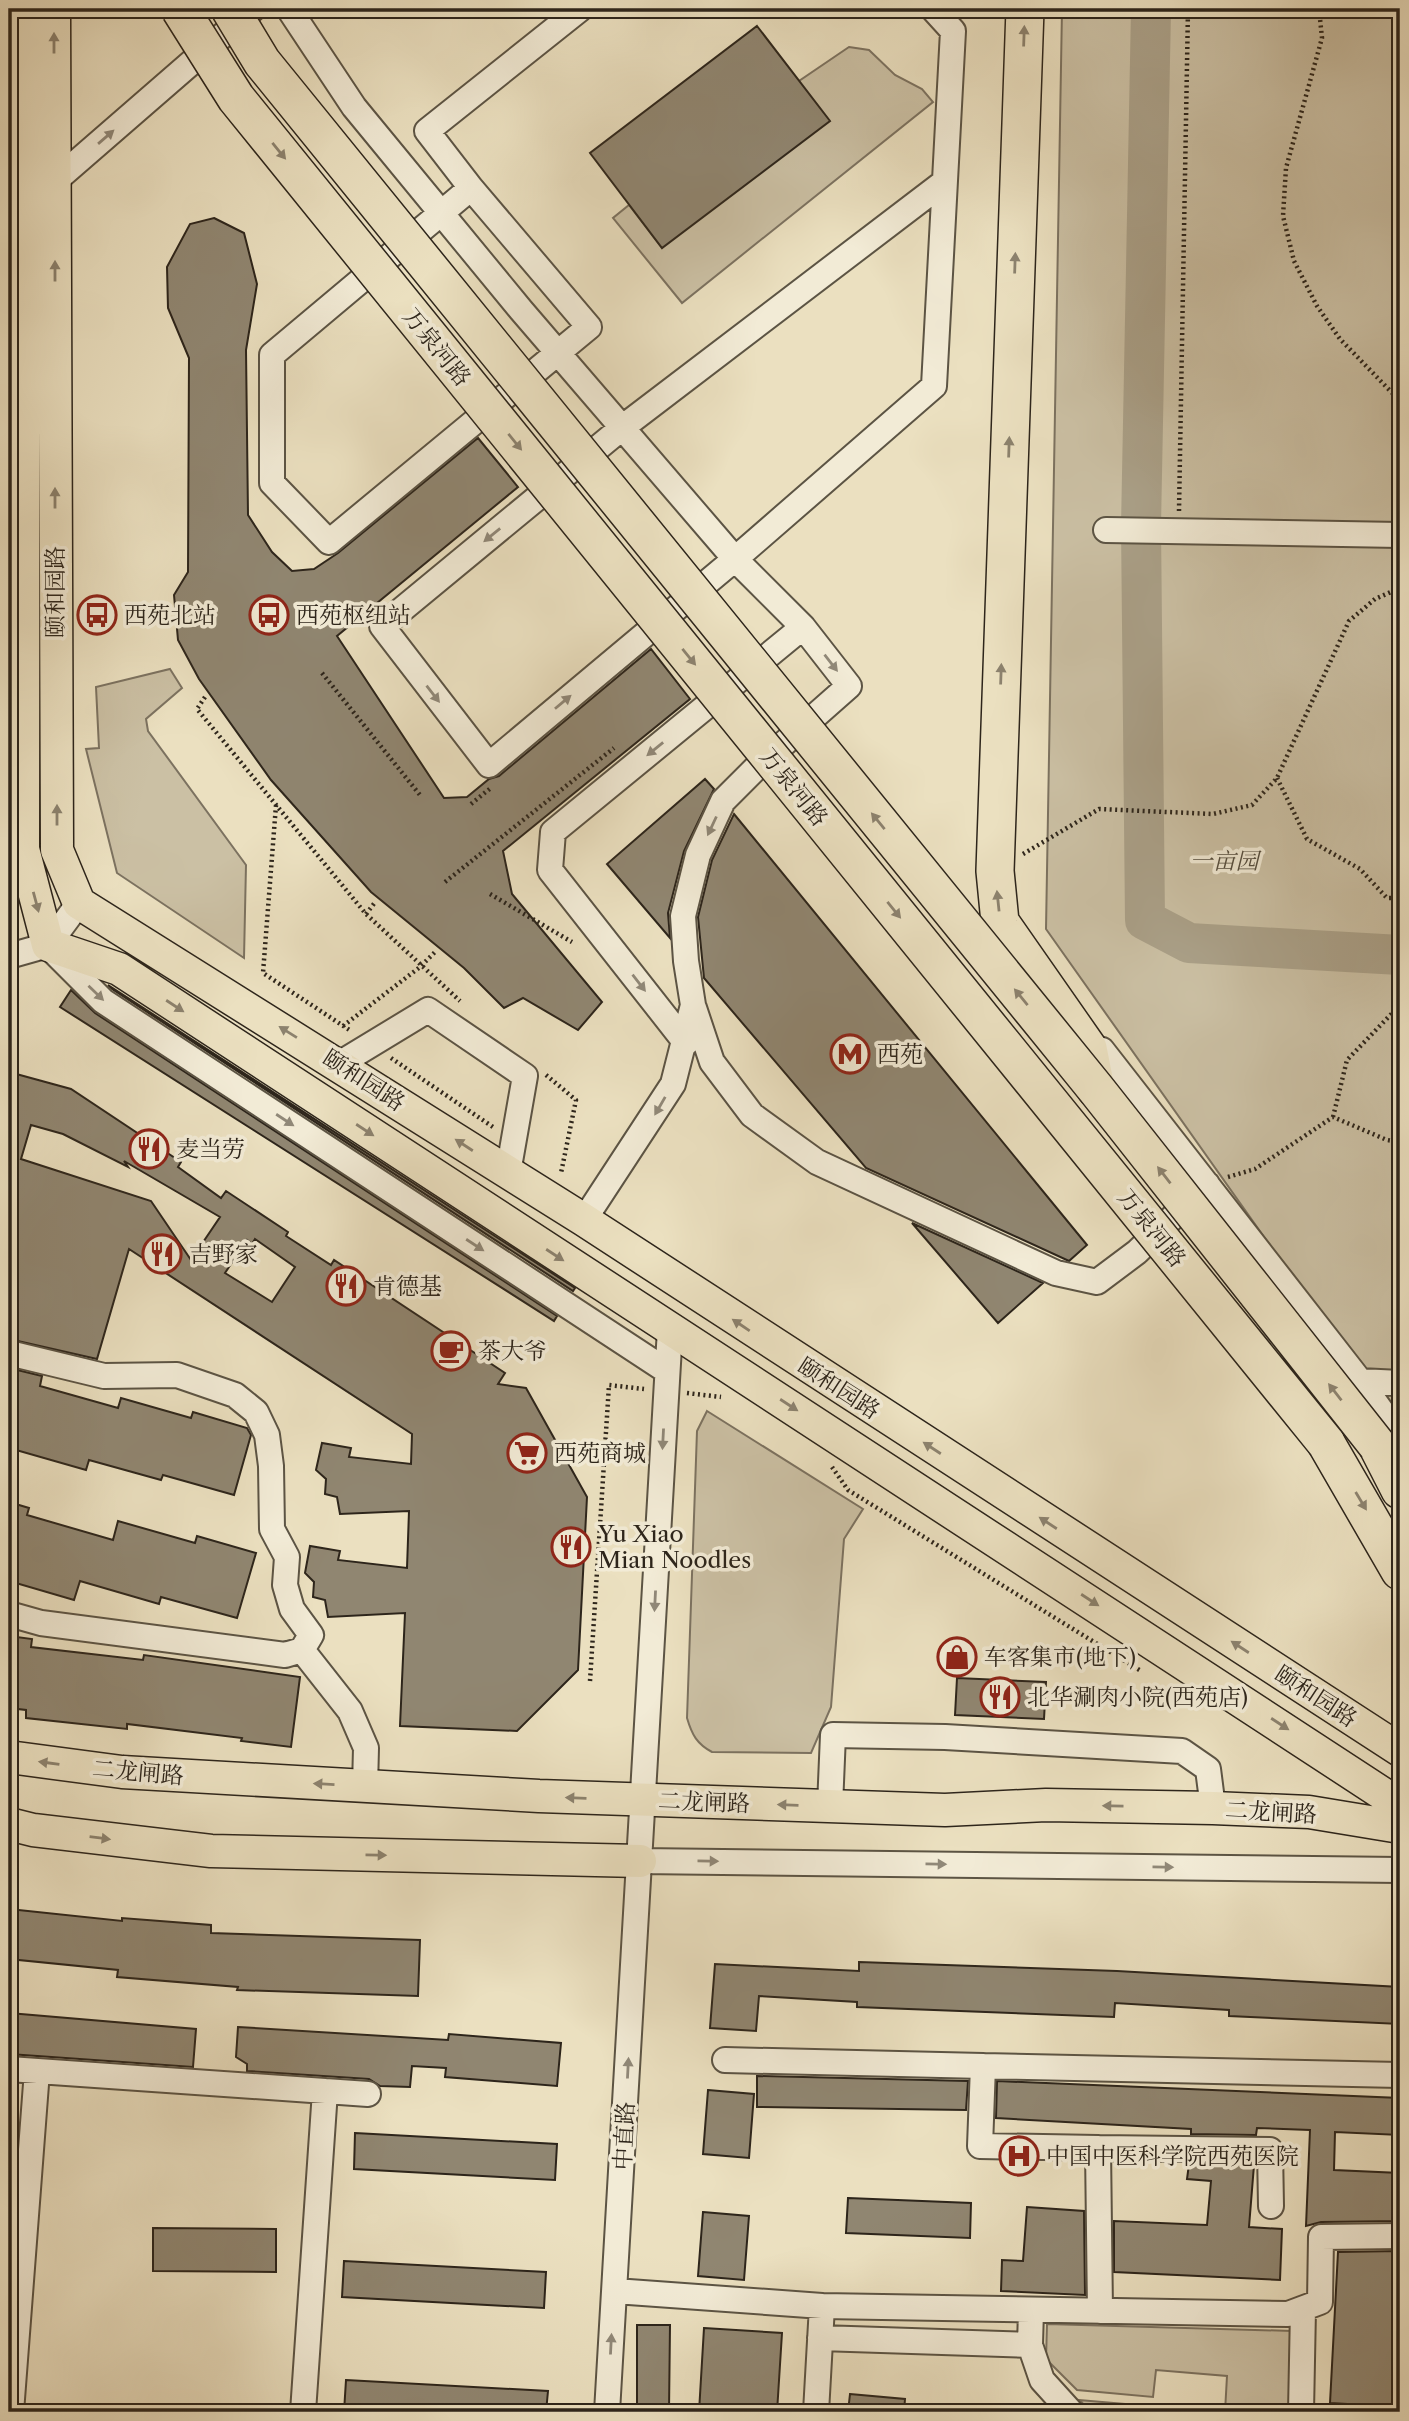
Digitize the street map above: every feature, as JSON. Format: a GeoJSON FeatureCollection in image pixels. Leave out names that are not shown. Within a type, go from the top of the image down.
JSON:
{"type":"FeatureCollection","features":[{"type":"Feature","properties":{"kind":"highway","name":"万泉河路"},"geometry":{"type":"LineString","coordinates":[[180,9],[236,99],[1326,1443],[1400,1571]]}},
{"type":"Feature","properties":{"kind":"highway","name":"万泉河路"},"geometry":{"type":"LineString","coordinates":[[230,9],[262,62],[1096,1089],[1377,1445],[1400,1490]]}},
{"type":"Feature","properties":{"kind":"highway"},"geometry":{"type":"LineString","coordinates":[[1025,9],[995,871],[1000,922],[1088,1048],[1096,1089]]}},
{"type":"Feature","properties":{"kind":"main road","name":"颐和园路"},"geometry":{"type":"LineString","coordinates":[[24,9],[23,849],[48,945],[119,969],[1122,1621],[1400,1805]]}},
{"type":"Feature","properties":{"kind":"main road","name":"颐和园路"},"geometry":{"type":"LineString","coordinates":[[54,9],[57,850],[79,903],[584,1220],[1400,1749]]}},
{"type":"Feature","properties":{"kind":"main road","name":"二龙闸路"},"geometry":{"type":"LineString","coordinates":[[9,1757],[122,1772],[365,1787],[945,1810],[1046,1805],[1213,1808],[1309,1812],[1400,1827]]}},
{"type":"Feature","properties":{"kind":"main road"},"geometry":{"type":"LineString","coordinates":[[9,1824],[33,1830],[211,1851],[640,1861]]}},
{"type":"Feature","properties":{"kind":"street"},"geometry":{"type":"LineString","coordinates":[[55,181],[253,9]]}},
{"type":"Feature","properties":{"kind":"street"},"geometry":{"type":"LineString","coordinates":[[289,9],[354,107],[441,213],[735,559],[803,627],[849,686],[723,801],[698,855],[683,916],[693,1005],[712,1062],[752,1115],[817,1162],[1056,1273],[1097,1282],[1137,1252],[1207,1184]]}},
{"type":"Feature","properties":{"kind":"street"},"geometry":{"type":"LineString","coordinates":[[471,188],[272,355],[272,483],[329,542],[589,327],[471,188],[427,131],[580,9]]}},
{"type":"Feature","properties":{"kind":"street"},"geometry":{"type":"LineString","coordinates":[[933,9],[953,31],[934,386],[735,559],[489,765],[382,626],[623,427],[943,183]]}},
{"type":"Feature","properties":{"kind":"street"},"geometry":{"type":"LineString","coordinates":[[1105,530],[1400,535]]}},
{"type":"Feature","properties":{"kind":"street"},"geometry":{"type":"LineString","coordinates":[[686,1043],[550,870],[553,832],[803,627]]}},
{"type":"Feature","properties":{"kind":"street"},"geometry":{"type":"LineString","coordinates":[[9,956],[48,945],[79,903]]}},
{"type":"Feature","properties":{"kind":"street","name":"颐和园路"},"geometry":{"type":"LineString","coordinates":[[48,945],[103,1001],[667,1381]]}},
{"type":"Feature","properties":{"kind":"street"},"geometry":{"type":"LineString","coordinates":[[584,1220],[673,1084],[686,1043],[693,1005]]}},
{"type":"Feature","properties":{"kind":"street"},"geometry":{"type":"LineString","coordinates":[[339,1064],[428,1010],[525,1076],[508,1173]]}},
{"type":"Feature","properties":{"kind":"street"},"geometry":{"type":"LineString","coordinates":[[1102,1050],[1360,1381],[1400,1437]]}},
{"type":"Feature","properties":{"kind":"street"},"geometry":{"type":"LineString","coordinates":[[644,1800],[670,1329]]}},
{"type":"Feature","properties":{"kind":"street"},"geometry":{"type":"LineString","coordinates":[[9,1353],[104,1376],[177,1375],[235,1395],[256,1412],[267,1435],[272,1529],[287,1557],[285,1585],[292,1609],[311,1635],[302,1650],[285,1655],[41,1623],[9,1614]]}},
{"type":"Feature","properties":{"kind":"street"},"geometry":{"type":"LineString","coordinates":[[1360,1381],[1400,1383]]}},
{"type":"Feature","properties":{"kind":"street"},"geometry":{"type":"LineString","coordinates":[[302,1650],[350,1711],[366,1748],[365,1787]]}},
{"type":"Feature","properties":{"kind":"street"},"geometry":{"type":"LineString","coordinates":[[830,1806],[834,1735],[945,1737],[1182,1751],[1208,1769],[1213,1808]]}},
{"type":"Feature","properties":{"kind":"street","name":"中直路"},"geometry":{"type":"LineString","coordinates":[[607,2412],[644,1800]]}},
{"type":"Feature","properties":{"kind":"street"},"geometry":{"type":"LineString","coordinates":[[640,1861],[1400,1870]]}},
{"type":"Feature","properties":{"kind":"street"},"geometry":{"type":"LineString","coordinates":[[725,2060],[1400,2075]]}},
{"type":"Feature","properties":{"kind":"street"},"geometry":{"type":"LineString","coordinates":[[983,2066],[980,2146],[1270,2150],[1271,2206]]}},
{"type":"Feature","properties":{"kind":"street"},"geometry":{"type":"LineString","coordinates":[[9,2069],[368,2094]]}},
{"type":"Feature","properties":{"kind":"street"},"geometry":{"type":"LineString","coordinates":[[11,2412],[37,2071]]}},
{"type":"Feature","properties":{"kind":"street"},"geometry":{"type":"LineString","coordinates":[[303,2412],[325,2091]]}},
{"type":"Feature","properties":{"kind":"street"},"geometry":{"type":"LineString","coordinates":[[1098,2148],[1100,2311]]}},
{"type":"Feature","properties":{"kind":"street"},"geometry":{"type":"LineString","coordinates":[[615,2291],[822,2306],[1288,2314],[1320,2302],[1321,2237],[1400,2236]]}},
{"type":"Feature","properties":{"kind":"street"},"geometry":{"type":"LineString","coordinates":[[816,2412],[822,2306]]}},
{"type":"Feature","properties":{"kind":"street"},"geometry":{"type":"LineString","coordinates":[[1301,2412],[1303,2309]]}},
{"type":"Feature","properties":{"kind":"street"},"geometry":{"type":"LineString","coordinates":[[1031,2310],[1030,2345],[1042,2380],[1071,2412]]}},
{"type":"Feature","properties":{"kind":"street"},"geometry":{"type":"LineString","coordinates":[[820,2338],[1030,2345]]}},
{"type":"Feature","properties":{"kind":"path"},"geometry":{"type":"LineString","coordinates":[[1179,530],[1188,9]]}},
{"type":"Feature","properties":{"kind":"path"},"geometry":{"type":"LineString","coordinates":[[1320,9],[1322,37],[1286,168],[1283,216],[1294,261],[1317,306],[1340,340],[1400,401]]}},
{"type":"Feature","properties":{"kind":"path"},"geometry":{"type":"LineString","coordinates":[[995,871],[1099,808],[1213,814],[1252,805],[1277,778],[1349,621],[1375,599],[1400,588]]}},
{"type":"Feature","properties":{"kind":"path"},"geometry":{"type":"LineString","coordinates":[[322,673],[420,795]]}},
{"type":"Feature","properties":{"kind":"path"},"geometry":{"type":"LineString","coordinates":[[205,696],[197,709],[366,914],[420,967],[468,1008]]}},
{"type":"Feature","properties":{"kind":"path"},"geometry":{"type":"LineString","coordinates":[[445,883],[622,743]]}},
{"type":"Feature","properties":{"kind":"path"},"geometry":{"type":"LineString","coordinates":[[1277,778],[1307,839],[1360,869],[1387,898],[1400,898]]}},
{"type":"Feature","properties":{"kind":"path"},"geometry":{"type":"LineString","coordinates":[[490,894],[572,942]]}},
{"type":"Feature","properties":{"kind":"path"},"geometry":{"type":"LineString","coordinates":[[366,914],[376,901]]}},
{"type":"Feature","properties":{"kind":"path"},"geometry":{"type":"LineString","coordinates":[[343,1026],[420,967],[436,951]]}},
{"type":"Feature","properties":{"kind":"path"},"geometry":{"type":"LineString","coordinates":[[1207,1184],[1255,1169],[1333,1117],[1347,1060],[1400,1005]]}},
{"type":"Feature","properties":{"kind":"path"},"geometry":{"type":"LineString","coordinates":[[537,1067],[576,1100],[561,1173]]}},
{"type":"Feature","properties":{"kind":"path"},"geometry":{"type":"LineString","coordinates":[[1333,1117],[1387,1140],[1400,1142]]}},
{"type":"Feature","properties":{"kind":"path"},"geometry":{"type":"LineString","coordinates":[[590,1681],[609,1385],[667,1381],[721,1397]]}},
{"type":"Feature","properties":{"kind":"green space","name":"一亩园"},"geometry":{"type":"Polygon","coordinates":[[[1062,9],[1400,9],[1400,1429],[1046,929],[1062,9]]]}},
{"type":"Feature","properties":{"kind":"green space"},"geometry":{"type":"Polygon","coordinates":[[[849,47],[869,50],[895,75],[922,89],[933,102],[682,303],[613,218],[629,205],[662,248],[799,81],[849,47]]]}},
{"type":"Feature","properties":{"kind":"green space"},"geometry":{"type":"Polygon","coordinates":[[[170,669],[182,688],[146,719],[148,731],[246,865],[244,958],[117,873],[86,749],[99,748],[96,687],[170,669]]]}},
{"type":"Feature","properties":{"kind":"green space"},"geometry":{"type":"Polygon","coordinates":[[[707,1411],[863,1509],[844,1539],[831,1707],[811,1753],[712,1752],[696,1738],[687,1718],[697,1431],[707,1411]]]}},
{"type":"Feature","properties":{"kind":"green space"},"geometry":{"type":"Polygon","coordinates":[[[1047,2324],[1292,2331],[1290,2412],[1225,2412],[1227,2376],[1156,2370],[1153,2397],[1077,2390],[1046,2359],[1047,2324]]]}},
{"type":"Feature","properties":{"kind":"green space"},"geometry":{"type":"Polygon","coordinates":[[[1079,2400],[1218,2412],[1092,2412],[1079,2400]]]}},
{"type":"Feature","properties":{"kind":"building"},"geometry":{"type":"Polygon","coordinates":[[[757,26],[830,121],[662,248],[590,153],[757,26]]]}},
{"type":"Feature","properties":{"kind":"building","name":"西苑枢纽站"},"geometry":{"type":"Polygon","coordinates":[[[214,218],[244,233],[257,284],[246,350],[248,515],[272,552],[292,571],[314,569],[338,553],[478,438],[518,487],[337,636],[444,798],[467,797],[489,779],[499,776],[651,649],[690,699],[503,851],[512,894],[602,1002],[578,1030],[523,998],[504,1008],[464,968],[371,892],[271,780],[199,679],[178,640],[174,595],[188,572],[189,358],[168,308],[167,267],[190,224],[214,218]]]}},
{"type":"Feature","properties":{"kind":"building"},"geometry":{"type":"Polygon","coordinates":[[[705,779],[714,789],[684,851],[668,913],[670,938],[607,864],[705,779]]]}},
{"type":"Feature","properties":{"kind":"building","name":"西苑"},"geometry":{"type":"Polygon","coordinates":[[[734,814],[1087,1245],[1069,1261],[866,1168],[704,978],[698,917],[712,860],[734,814]]]}},
{"type":"Feature","properties":{"kind":"building"},"geometry":{"type":"Polygon","coordinates":[[[108,985],[575,1288],[573,1291],[108,985]]]}},
{"type":"Feature","properties":{"kind":"building"},"geometry":{"type":"Polygon","coordinates":[[[71,990],[95,1013],[557,1316],[554,1321],[60,1007],[71,990]]]}},
{"type":"Feature","properties":{"kind":"building"},"geometry":{"type":"Polygon","coordinates":[[[9,1072],[71,1089],[181,1162],[178,1167],[221,1198],[226,1191],[288,1232],[286,1236],[331,1265],[334,1260],[505,1373],[498,1384],[526,1388],[587,1497],[578,1670],[517,1731],[400,1726],[405,1613],[328,1617],[325,1600],[313,1597],[314,1582],[305,1573],[310,1546],[340,1551],[338,1560],[407,1568],[409,1511],[340,1514],[337,1497],[325,1494],[326,1479],[316,1470],[322,1443],[351,1448],[349,1457],[411,1464],[412,1434],[129,1249],[97,1359],[9,1339],[9,1072]],[[31,1125],[21,1159],[151,1201],[191,1260],[220,1217],[124,1161],[128,1167],[63,1134],[31,1125]],[[255,1239],[252,1244],[247,1240],[225,1273],[272,1302],[295,1267],[255,1239]]]}},
{"type":"Feature","properties":{"kind":"building"},"geometry":{"type":"Polygon","coordinates":[[[912,1223],[1043,1283],[998,1323],[912,1223]]]}},
{"type":"Feature","properties":{"kind":"building"},"geometry":{"type":"Polygon","coordinates":[[[9,1368],[42,1376],[40,1386],[118,1408],[121,1398],[191,1418],[193,1412],[247,1428],[251,1435],[234,1495],[163,1475],[161,1480],[89,1460],[86,1470],[9,1448],[9,1368]]]}},
{"type":"Feature","properties":{"kind":"building"},"geometry":{"type":"Polygon","coordinates":[[[9,1502],[29,1508],[27,1515],[113,1540],[118,1521],[195,1543],[197,1536],[256,1553],[237,1618],[161,1597],[159,1604],[80,1581],[74,1600],[9,1581],[9,1502]]]}},
{"type":"Feature","properties":{"kind":"building"},"geometry":{"type":"Polygon","coordinates":[[[9,1636],[32,1639],[31,1647],[143,1660],[144,1655],[300,1677],[291,1747],[241,1741],[242,1738],[127,1724],[127,1729],[26,1718],[26,1710],[9,1708],[9,1636]]]}},
{"type":"Feature","properties":{"kind":"building"},"geometry":{"type":"Polygon","coordinates":[[[957,1678],[1046,1682],[1044,1719],[955,1715],[957,1678]]]}},
{"type":"Feature","properties":{"kind":"building"},"geometry":{"type":"Polygon","coordinates":[[[9,1909],[122,1921],[122,1918],[211,1925],[211,1933],[420,1940],[418,1996],[237,1990],[238,1987],[117,1977],[118,1970],[9,1959],[9,1909]]]}},
{"type":"Feature","properties":{"kind":"building"},"geometry":{"type":"Polygon","coordinates":[[[859,1962],[1117,1971],[1400,1987],[1400,2024],[1229,2016],[1229,2010],[1115,2003],[1114,2017],[857,2007],[857,2002],[759,1996],[756,2031],[710,2028],[715,1964],[859,1971],[859,1962]]]}},
{"type":"Feature","properties":{"kind":"building"},"geometry":{"type":"Polygon","coordinates":[[[9,2013],[196,2029],[193,2067],[9,2054],[9,2013]]]}},
{"type":"Feature","properties":{"kind":"building"},"geometry":{"type":"Polygon","coordinates":[[[238,2027],[448,2040],[449,2034],[561,2043],[557,2086],[445,2077],[446,2068],[412,2066],[410,2087],[380,2086],[369,2079],[247,2071],[247,2064],[236,2057],[238,2027]]]}},
{"type":"Feature","properties":{"kind":"building"},"geometry":{"type":"Polygon","coordinates":[[[757,2076],[968,2081],[966,2110],[757,2107],[757,2076]]]}},
{"type":"Feature","properties":{"kind":"building"},"geometry":{"type":"Polygon","coordinates":[[[997,2081],[1400,2098],[1400,2135],[1335,2132],[1334,2170],[1400,2173],[1400,2221],[1321,2222],[1306,2226],[1310,2130],[1257,2128],[1256,2135],[1191,2134],[1191,2129],[996,2118],[997,2081]]]}},
{"type":"Feature","properties":{"kind":"building"},"geometry":{"type":"Polygon","coordinates":[[[708,2090],[754,2094],[749,2158],[703,2154],[708,2090]]]}},
{"type":"Feature","properties":{"kind":"building"},"geometry":{"type":"Polygon","coordinates":[[[355,2133],[557,2144],[555,2180],[354,2169],[355,2133]]]}},
{"type":"Feature","properties":{"kind":"building"},"geometry":{"type":"Polygon","coordinates":[[[1189,2164],[1254,2165],[1249,2227],[1282,2229],[1280,2280],[1114,2272],[1114,2221],[1207,2225],[1211,2181],[1187,2179],[1189,2164]]]}},
{"type":"Feature","properties":{"kind":"building"},"geometry":{"type":"Polygon","coordinates":[[[848,2198],[971,2203],[970,2238],[846,2233],[848,2198]]]}},
{"type":"Feature","properties":{"kind":"building"},"geometry":{"type":"Polygon","coordinates":[[[1027,2207],[1084,2211],[1085,2295],[1001,2291],[1002,2260],[1023,2261],[1027,2207]]]}},
{"type":"Feature","properties":{"kind":"building"},"geometry":{"type":"Polygon","coordinates":[[[703,2212],[749,2216],[744,2280],[698,2276],[703,2212]]]}},
{"type":"Feature","properties":{"kind":"building"},"geometry":{"type":"Polygon","coordinates":[[[153,2228],[276,2229],[276,2272],[153,2271],[153,2228]]]}},
{"type":"Feature","properties":{"kind":"building"},"geometry":{"type":"Polygon","coordinates":[[[1400,2251],[1400,2407],[1330,2403],[1338,2252],[1400,2251]]]}},
{"type":"Feature","properties":{"kind":"building"},"geometry":{"type":"Polygon","coordinates":[[[344,2261],[546,2272],[544,2308],[342,2297],[344,2261]]]}},
{"type":"Feature","properties":{"kind":"building"},"geometry":{"type":"Polygon","coordinates":[[[637,2325],[670,2325],[669,2412],[637,2412],[637,2325]]]}},
{"type":"Feature","properties":{"kind":"building"},"geometry":{"type":"Polygon","coordinates":[[[704,2328],[782,2333],[777,2412],[699,2412],[704,2328]]]}},
{"type":"Feature","properties":{"kind":"building"},"geometry":{"type":"Polygon","coordinates":[[[346,2380],[548,2391],[546,2412],[344,2412],[346,2380]]]}},
{"type":"Feature","properties":{"kind":"building"},"geometry":{"type":"Polygon","coordinates":[[[850,2394],[905,2399],[904,2412],[848,2412],[850,2394]]]}},
{"type":"Feature","properties":{"kind":"waterway"},"geometry":{"type":"LineString","coordinates":[[1151,9],[1141,526],[1145,920],[1189,943],[1400,955]]}},
{"type":"Feature","properties":{"kind":"place","name":"西苑北站"},"geometry":{"type":"Point","coordinates":[97,615]}},
{"type":"Feature","properties":{"kind":"place","name":"西苑枢纽站"},"geometry":{"type":"Point","coordinates":[269,615]}},
{"type":"Feature","properties":{"kind":"place","name":"西苑"},"geometry":{"type":"Point","coordinates":[850,1054]}},
{"type":"Feature","properties":{"kind":"place","name":"麦当劳"},"geometry":{"type":"Point","coordinates":[149,1149]}},
{"type":"Feature","properties":{"kind":"place","name":"吉野家"},"geometry":{"type":"Point","coordinates":[162,1254]}},
{"type":"Feature","properties":{"kind":"place","name":"肯德基"},"geometry":{"type":"Point","coordinates":[346,1286]}},
{"type":"Feature","properties":{"kind":"place","name":"茶大爷"},"geometry":{"type":"Point","coordinates":[451,1351]}},
{"type":"Feature","properties":{"kind":"place","name":"西苑商城"},"geometry":{"type":"Point","coordinates":[527,1453]}},
{"type":"Feature","properties":{"kind":"place","name":"Yu Xiao Mian Noodles"},"geometry":{"type":"Point","coordinates":[571,1547]}},
{"type":"Feature","properties":{"kind":"place","name":"车客集市(地下)"},"geometry":{"type":"Point","coordinates":[957,1657]}},
{"type":"Feature","properties":{"kind":"place","name":"北华涮肉小院(西苑店)"},"geometry":{"type":"Point","coordinates":[1000,1697]}},
{"type":"Feature","properties":{"kind":"place","name":"中国中医科学院西苑医院"},"geometry":{"type":"Point","coordinates":[1019,2156]}}]}
